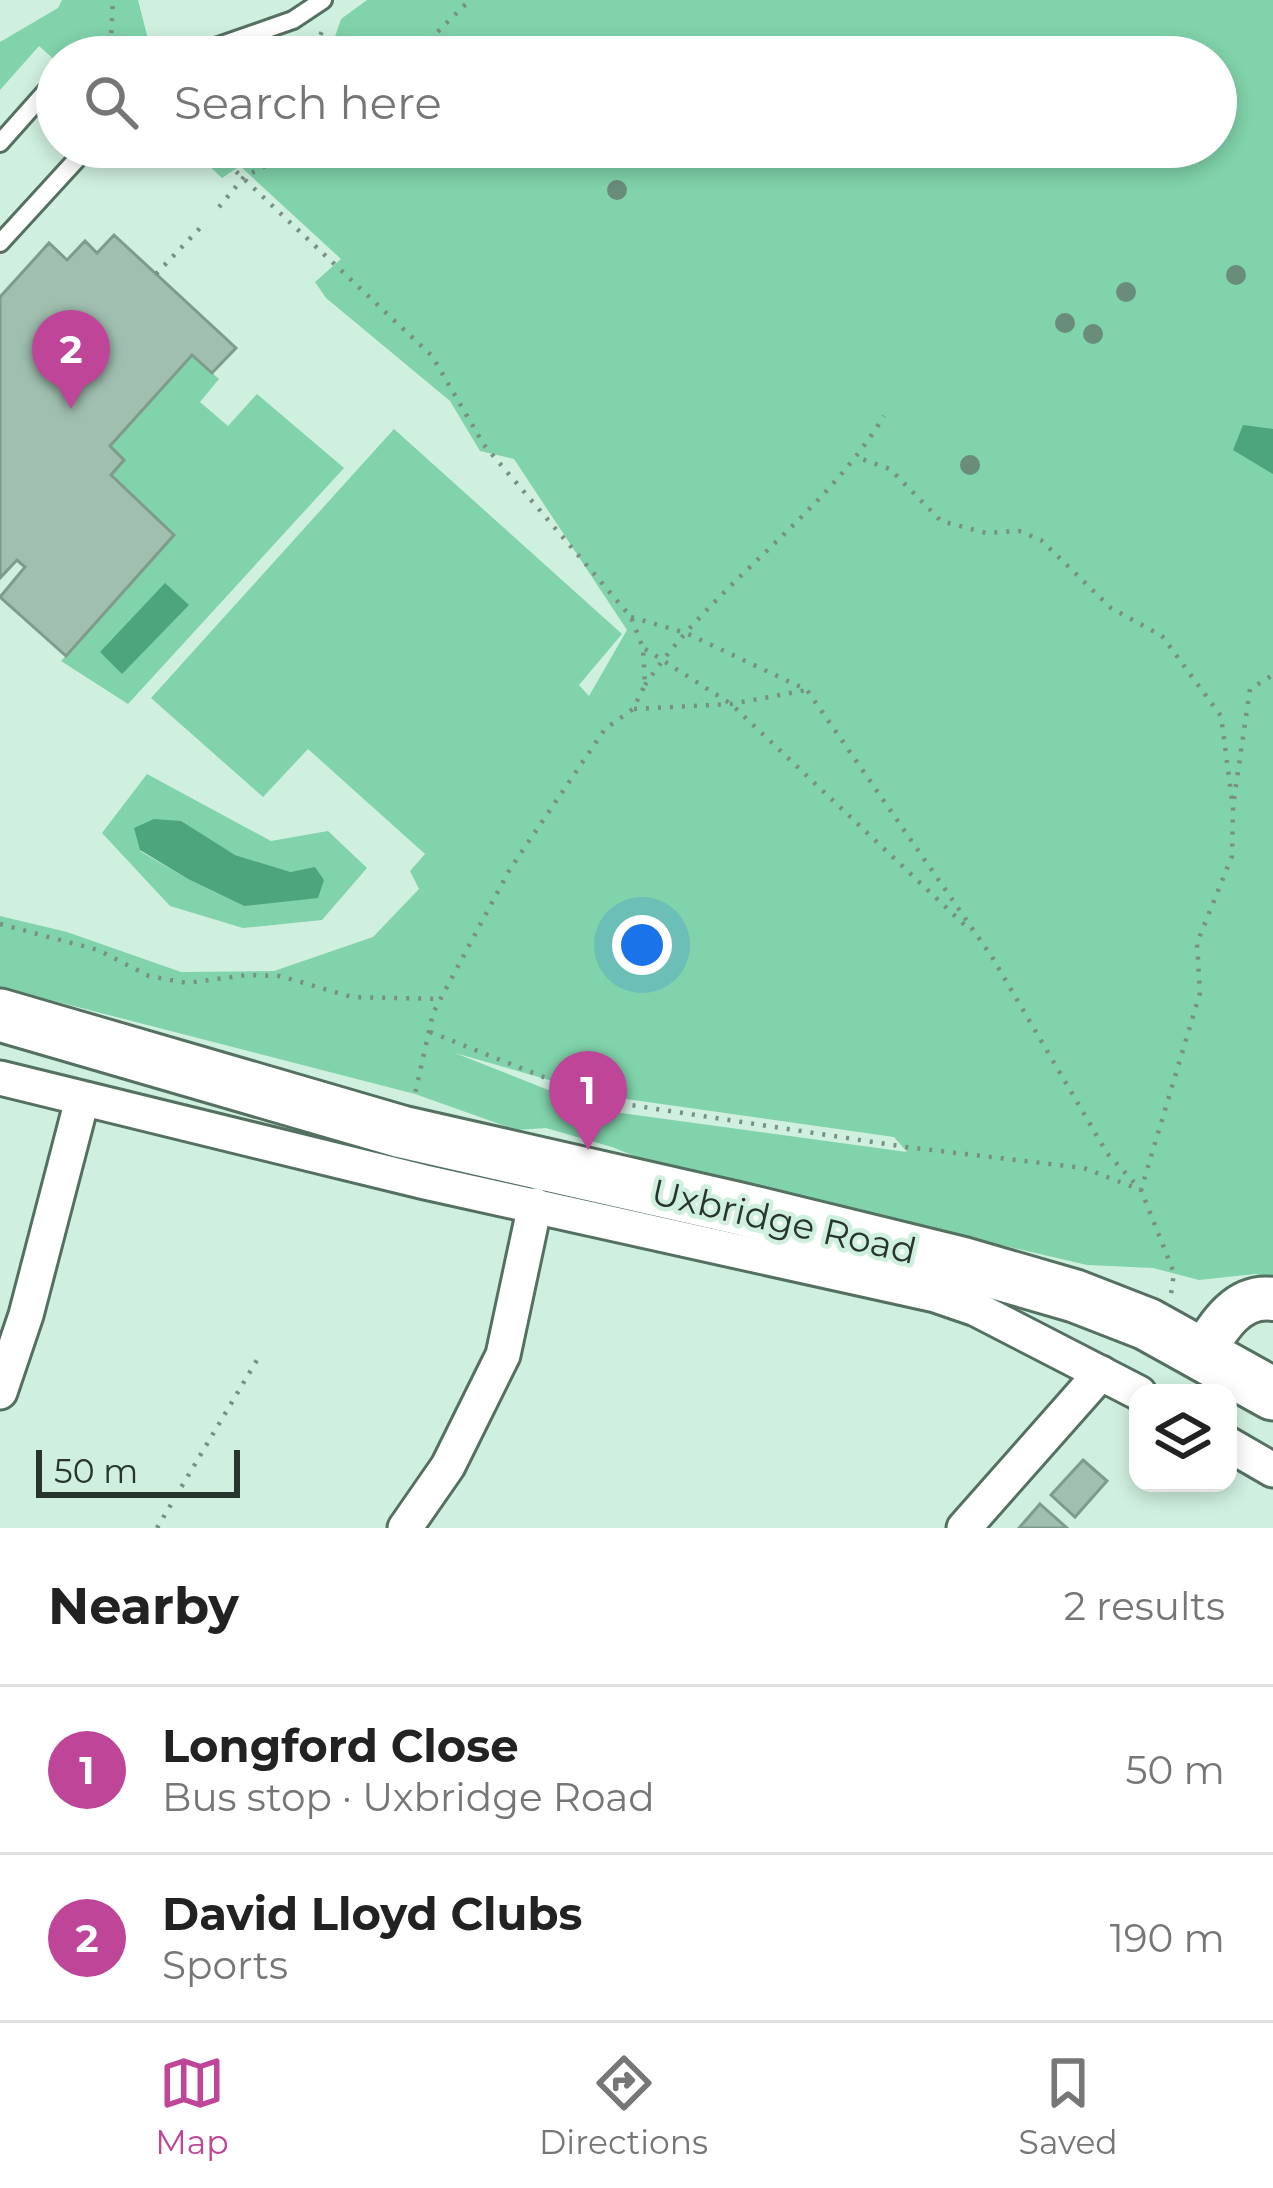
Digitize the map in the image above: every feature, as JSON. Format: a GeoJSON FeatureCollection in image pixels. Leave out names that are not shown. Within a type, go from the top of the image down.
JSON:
{"type":"FeatureCollection","features":[{"type":"Feature","properties":{"kind":"main road","name":"Uxbridge Road"},"geometry":{"type":"LineString","coordinates":[[0,1016],[402,1132],[983,1270],[1093,1303],[1203,1352],[1273,1394]]}},
{"type":"Feature","properties":{"kind":"street","name":"Uxbridge Road"},"geometry":{"type":"LineString","coordinates":[[0,1078],[954,1301],[1129,1388]]}},
{"type":"Feature","properties":{"kind":"street"},"geometry":{"type":"LineString","coordinates":[[0,1392],[26,1315],[82,1100]]}},
{"type":"Feature","properties":{"kind":"street"},"geometry":{"type":"LineString","coordinates":[[405,1528],[448,1466],[503,1355],[535,1205]]}},
{"type":"Feature","properties":{"kind":"street"},"geometry":{"type":"LineString","coordinates":[[1203,1352],[1221,1323],[1247,1301],[1273,1299]]}},
{"type":"Feature","properties":{"kind":"street"},"geometry":{"type":"LineString","coordinates":[[964,1528],[1102,1373]]}},
{"type":"Feature","properties":{"kind":"street"},"geometry":{"type":"LineString","coordinates":[[1237,1449],[1273,1470]]}},
{"type":"Feature","properties":{"kind":"lane"},"geometry":{"type":"LineString","coordinates":[[247,36],[293,20],[323,0]]}},
{"type":"Feature","properties":{"kind":"lane"},"geometry":{"type":"LineString","coordinates":[[0,143],[36,103]]}},
{"type":"Feature","properties":{"kind":"lane"},"geometry":{"type":"LineString","coordinates":[[0,243],[69,168]]}},
{"type":"Feature","properties":{"kind":"path"},"geometry":{"type":"LineString","coordinates":[[111,36],[113,0]]}},
{"type":"Feature","properties":{"kind":"path"},"geometry":{"type":"LineString","coordinates":[[433,36],[470,0]]}},
{"type":"Feature","properties":{"kind":"path"},"geometry":{"type":"LineString","coordinates":[[234,168],[432,356],[484,445],[631,617],[643,648],[645,686]]}},
{"type":"Feature","properties":{"kind":"path"},"geometry":{"type":"LineString","coordinates":[[219,207],[244,177],[261,168]]}},
{"type":"Feature","properties":{"kind":"path"},"geometry":{"type":"LineString","coordinates":[[156,274],[202,226]]}},
{"type":"Feature","properties":{"kind":"path"},"geometry":{"type":"LineString","coordinates":[[414,1100],[433,1012],[509,869],[605,729],[633,709],[662,660],[686,633],[859,458],[884,416]]}},
{"type":"Feature","properties":{"kind":"path"},"geometry":{"type":"LineString","coordinates":[[859,458],[890,469],[941,520],[986,533],[1019,531],[1041,541],[1111,608],[1162,636],[1221,716],[1233,808]]}},
{"type":"Feature","properties":{"kind":"path"},"geometry":{"type":"LineString","coordinates":[[631,617],[686,633],[807,690],[980,939],[1107,1153],[1142,1190],[1174,1273],[1171,1294]]}},
{"type":"Feature","properties":{"kind":"path"},"geometry":{"type":"LineString","coordinates":[[643,648],[731,704],[980,939]]}},
{"type":"Feature","properties":{"kind":"path"},"geometry":{"type":"LineString","coordinates":[[1142,1190],[1200,993],[1197,943],[1232,856],[1233,808],[1250,689],[1273,675]]}},
{"type":"Feature","properties":{"kind":"path"},"geometry":{"type":"LineString","coordinates":[[633,709],[731,704],[807,690]]}},
{"type":"Feature","properties":{"kind":"path"},"geometry":{"type":"LineString","coordinates":[[0,924],[98,950],[149,976],[187,983],[280,976],[352,998],[442,999]]}},
{"type":"Feature","properties":{"kind":"path"},"geometry":{"type":"LineString","coordinates":[[430,1032],[604,1101],[906,1147],[1084,1168],[1142,1190]]}},
{"type":"Feature","properties":{"kind":"path"},"geometry":{"type":"LineString","coordinates":[[157,1528],[257,1360]]}},
{"type":"Feature","properties":{"kind":"shaded area"},"geometry":{"type":"Polygon","coordinates":[[[62,0],[138,0],[147,36],[36,36],[36,49],[0,90],[0,42],[58,8],[62,0]]]}},
{"type":"Feature","properties":{"kind":"shaded area"},"geometry":{"type":"Polygon","coordinates":[[[367,0],[1273,0],[1273,1277],[1255,1274],[1199,1280],[1153,1268],[1087,1265],[654,1164],[546,1128],[516,1130],[415,1094],[0,987],[0,916],[67,932],[181,972],[274,971],[373,937],[419,889],[410,871],[425,854],[308,749],[263,797],[151,698],[394,429],[622,634],[579,685],[589,696],[627,630],[514,459],[480,451],[450,401],[326,298],[315,282],[341,259],[242,168],[1237,168],[1237,36],[335,36],[341,19],[367,0]],[[455,1053],[599,1110],[907,1152],[894,1137],[605,1096],[455,1053]]]}},
{"type":"Feature","properties":{"kind":"shaded area"},"geometry":{"type":"Polygon","coordinates":[[[211,168],[237,168],[222,178],[211,168]]]}},
{"type":"Feature","properties":{"kind":"shaded area"},"geometry":{"type":"Polygon","coordinates":[[[192,355],[219,379],[200,402],[228,426],[257,394],[344,468],[128,704],[61,661],[173,536],[111,475],[110,446],[192,355]]]}},
{"type":"Feature","properties":{"kind":"shaded area"},"geometry":{"type":"Polygon","coordinates":[[[1243,425],[1273,429],[1273,474],[1233,450],[1243,425]]]}},
{"type":"Feature","properties":{"kind":"shaded area"},"geometry":{"type":"Polygon","coordinates":[[[165,583],[189,605],[122,674],[100,652],[165,583]]]}},
{"type":"Feature","properties":{"kind":"shaded area"},"geometry":{"type":"Polygon","coordinates":[[[147,774],[271,841],[328,831],[367,868],[322,920],[243,928],[170,906],[102,833],[147,774]],[[213,843],[140,851],[244,906],[291,872],[213,843]]]}},
{"type":"Feature","properties":{"kind":"shaded area"},"geometry":{"type":"Polygon","coordinates":[[[154,819],[181,821],[235,855],[291,872],[315,867],[324,880],[318,898],[244,906],[140,850],[134,828],[154,819]]]}},
{"type":"Feature","properties":{"kind":"building"},"geometry":{"type":"Polygon","coordinates":[[[114,235],[236,348],[212,373],[192,355],[110,446],[124,460],[111,475],[174,535],[66,656],[0,597],[25,567],[17,560],[0,578],[0,297],[49,243],[67,260],[85,241],[97,253],[114,235]]]}},
{"type":"Feature","properties":{"kind":"building"},"geometry":{"type":"Polygon","coordinates":[[[1083,1460],[1107,1481],[1075,1517],[1051,1495],[1083,1460]]]}},
{"type":"Feature","properties":{"kind":"building"},"geometry":{"type":"Polygon","coordinates":[[[1040,1504],[1067,1528],[1019,1528],[1040,1504]]]}},
{"type":"Feature","properties":{"kind":"place","name":"David Lloyd Clubs"},"geometry":{"type":"Point","coordinates":[71,409]}},
{"type":"Feature","properties":{"kind":"place","name":"Longford Close"},"geometry":{"type":"Point","coordinates":[588,1150]}}]}
